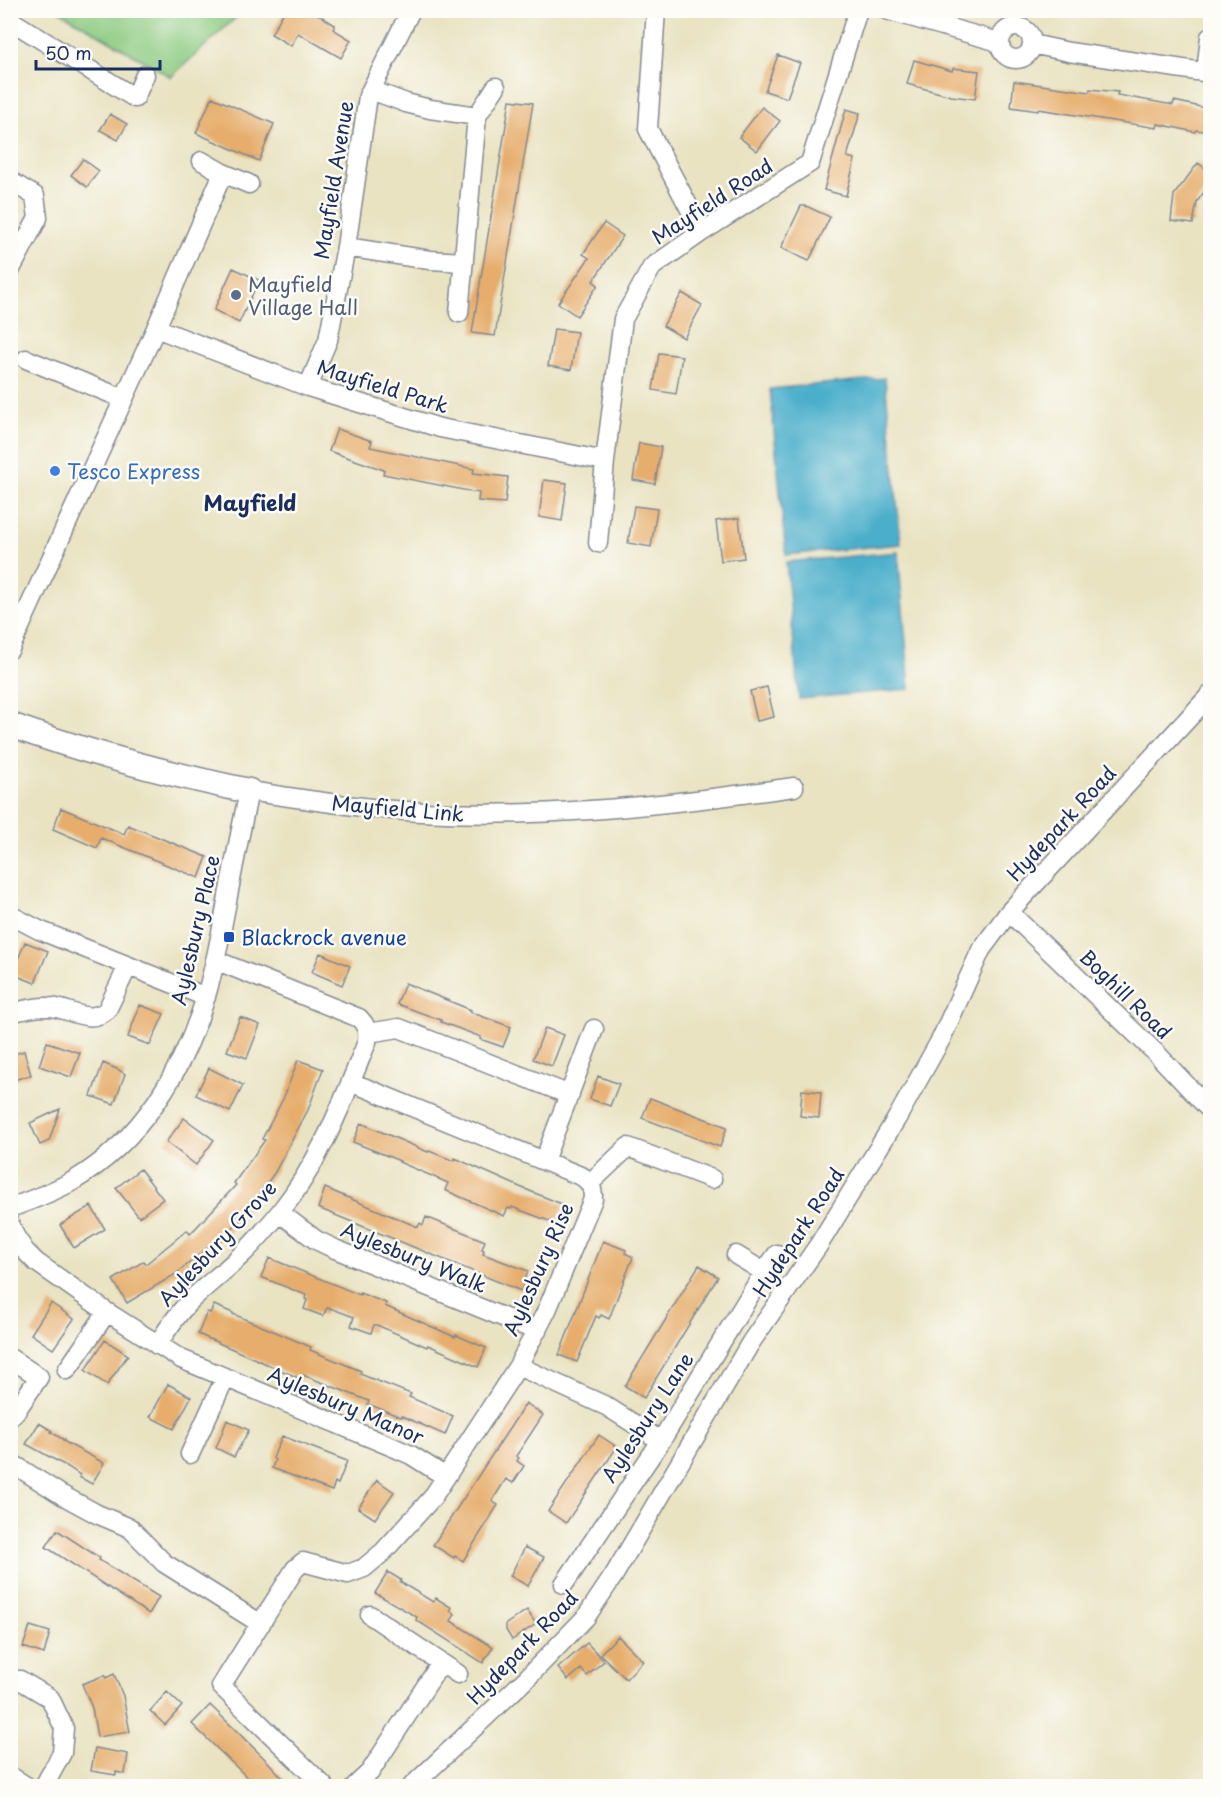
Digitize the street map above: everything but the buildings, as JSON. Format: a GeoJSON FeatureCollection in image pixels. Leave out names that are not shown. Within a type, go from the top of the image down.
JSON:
{"type":"FeatureCollection","features":[{"type":"Feature","properties":{"kind":"street"},"geometry":{"type":"LineString","coordinates":[[656,10],[648,129],[702,232]]}},
{"type":"Feature","properties":{"kind":"street","name":"Mayfield Road"},"geometry":{"type":"LineString","coordinates":[[598,543],[605,461],[623,319],[652,267],[810,163],[858,10]]}},
{"type":"Feature","properties":{"kind":"street"},"geometry":{"type":"LineString","coordinates":[[886,10],[999,42],[1001,52],[1014,60],[1028,54],[1032,44],[1069,52],[1208,72],[1210,37]]}},
{"type":"Feature","properties":{"kind":"street","name":"Mayfield Avenue"},"geometry":{"type":"LineString","coordinates":[[308,387],[328,340],[346,248],[368,96],[403,13]]}},
{"type":"Feature","properties":{"kind":"street"},"geometry":{"type":"LineString","coordinates":[[10,20],[135,98],[145,75]]}},
{"type":"Feature","properties":{"kind":"street"},"geometry":{"type":"LineString","coordinates":[[459,313],[477,116],[496,87]]}},
{"type":"Feature","properties":{"kind":"street"},"geometry":{"type":"LineString","coordinates":[[371,90],[430,109],[477,116]]}},
{"type":"Feature","properties":{"kind":"street"},"geometry":{"type":"LineString","coordinates":[[202,161],[249,184]]}},
{"type":"Feature","properties":{"kind":"street"},"geometry":{"type":"LineString","coordinates":[[10,649],[224,173]]}},
{"type":"Feature","properties":{"kind":"street"},"geometry":{"type":"LineString","coordinates":[[10,181],[35,196],[38,218],[10,271]]}},
{"type":"Feature","properties":{"kind":"street"},"geometry":{"type":"LineString","coordinates":[[346,248],[430,260],[464,262]]}},
{"type":"Feature","properties":{"kind":"street","name":"Mayfield Park"},"geometry":{"type":"LineString","coordinates":[[156,328],[308,387],[440,428],[605,461]]}},
{"type":"Feature","properties":{"kind":"street"},"geometry":{"type":"LineString","coordinates":[[26,359],[124,399]]}},
{"type":"Feature","properties":{"kind":"street","name":"Hydepark Road"},"geometry":{"type":"LineString","coordinates":[[412,1786],[527,1678],[586,1617],[614,1575],[751,1342],[818,1246],[897,1118],[941,1039],[981,950],[1009,912],[1210,695]]}},
{"type":"Feature","properties":{"kind":"street","name":"Mayfield Link"},"geometry":{"type":"LineString","coordinates":[[10,725],[121,761],[249,791],[393,810],[500,814],[643,807],[794,787]]}},
{"type":"Feature","properties":{"kind":"street","name":"Aylesbury Place"},"geometry":{"type":"LineString","coordinates":[[10,1208],[74,1180],[112,1153],[147,1118],[164,1093],[194,1031],[206,997],[249,791]]}},
{"type":"Feature","properties":{"kind":"street","name":"Boghill Road"},"geometry":{"type":"LineString","coordinates":[[1009,912],[1158,1055],[1210,1110]]}},
{"type":"Feature","properties":{"kind":"street"},"geometry":{"type":"LineString","coordinates":[[10,915],[39,930],[206,997]]}},
{"type":"Feature","properties":{"kind":"street"},"geometry":{"type":"LineString","coordinates":[[215,960],[359,1018],[366,1024],[368,1033],[399,1028],[570,1095]]}},
{"type":"Feature","properties":{"kind":"street"},"geometry":{"type":"LineString","coordinates":[[10,1013],[48,1006],[93,1018],[101,1015],[107,1010],[128,966]]}},
{"type":"Feature","properties":{"kind":"street"},"geometry":{"type":"LineString","coordinates":[[544,1161],[594,1029]]}},
{"type":"Feature","properties":{"kind":"street","name":"Aylesbury Grove"},"geometry":{"type":"LineString","coordinates":[[157,1345],[189,1302],[237,1259],[280,1213],[294,1194],[326,1140],[367,1042],[368,1033]]}},
{"type":"Feature","properties":{"kind":"street","name":"Aylesbury Rise"},"geometry":{"type":"LineString","coordinates":[[261,1624],[295,1569],[303,1562],[348,1574],[364,1568],[383,1552],[432,1498],[518,1366],[537,1331],[593,1199],[590,1183],[583,1177],[351,1082]]}},
{"type":"Feature","properties":{"kind":"street"},"geometry":{"type":"LineString","coordinates":[[590,1183],[628,1147],[690,1179],[712,1179]]}},
{"type":"Feature","properties":{"kind":"street","name":"Aylesbury Walk"},"geometry":{"type":"LineString","coordinates":[[280,1213],[316,1240],[335,1249],[537,1331]]}},
{"type":"Feature","properties":{"kind":"street","name":"Aylesbury Manor"},"geometry":{"type":"LineString","coordinates":[[10,1224],[25,1251],[36,1262],[107,1312],[181,1359],[411,1455],[446,1477]]}},
{"type":"Feature","properties":{"kind":"street","name":"Aylesbury Lane"},"geometry":{"type":"LineString","coordinates":[[564,1584],[661,1441],[777,1254]]}},
{"type":"Feature","properties":{"kind":"street"},"geometry":{"type":"LineString","coordinates":[[736,1255],[764,1272]]}},
{"type":"Feature","properties":{"kind":"street"},"geometry":{"type":"LineString","coordinates":[[67,1370],[107,1312]]}},
{"type":"Feature","properties":{"kind":"street"},"geometry":{"type":"LineString","coordinates":[[10,1358],[39,1377],[10,1417]]}},
{"type":"Feature","properties":{"kind":"street"},"geometry":{"type":"LineString","coordinates":[[518,1366],[606,1406],[661,1441]]}},
{"type":"Feature","properties":{"kind":"street"},"geometry":{"type":"LineString","coordinates":[[190,1454],[225,1378]]}},
{"type":"Feature","properties":{"kind":"street"},"geometry":{"type":"LineString","coordinates":[[10,1462],[88,1509],[130,1528],[164,1563],[261,1624],[221,1686],[324,1786]]}},
{"type":"Feature","properties":{"kind":"street"},"geometry":{"type":"LineString","coordinates":[[370,1616],[458,1674]]}},
{"type":"Feature","properties":{"kind":"street"},"geometry":{"type":"LineString","coordinates":[[355,1786],[370,1772],[441,1664]]}},
{"type":"Feature","properties":{"kind":"street"},"geometry":{"type":"LineString","coordinates":[[10,1680],[20,1680],[50,1698],[64,1728],[62,1753],[44,1786]]}},
{"type":"Feature","properties":{"kind":"street"},"geometry":{"type":"LineString","coordinates":[[10,1776],[26,1786]]}},
{"type":"Feature","properties":{"kind":"green space"},"geometry":{"type":"Polygon","coordinates":[[[59,11],[243,11],[171,77],[59,11]]]}},
{"type":"Feature","properties":{"kind":"water"},"geometry":{"type":"Polygon","coordinates":[[[885,378],[901,544],[786,555],[770,389],[885,378]]]}},
{"type":"Feature","properties":{"kind":"water"},"geometry":{"type":"Polygon","coordinates":[[[898,552],[910,689],[799,699],[786,562],[898,552]]]}},
{"type":"Feature","properties":{"kind":"place","name":"Mayfield Village Hall"},"geometry":{"type":"Point","coordinates":[236,295]}},
{"type":"Feature","properties":{"kind":"place","name":"Tesco Express"},"geometry":{"type":"Point","coordinates":[55,471]}},
{"type":"Feature","properties":{"kind":"place","name":"Blackrock avenue"},"geometry":{"type":"Point","coordinates":[229,937]}},
{"type":"Feature","properties":{"kind":"district","name":"Mayfield"},"geometry":{"type":"Point","coordinates":[250,502]}}]}
